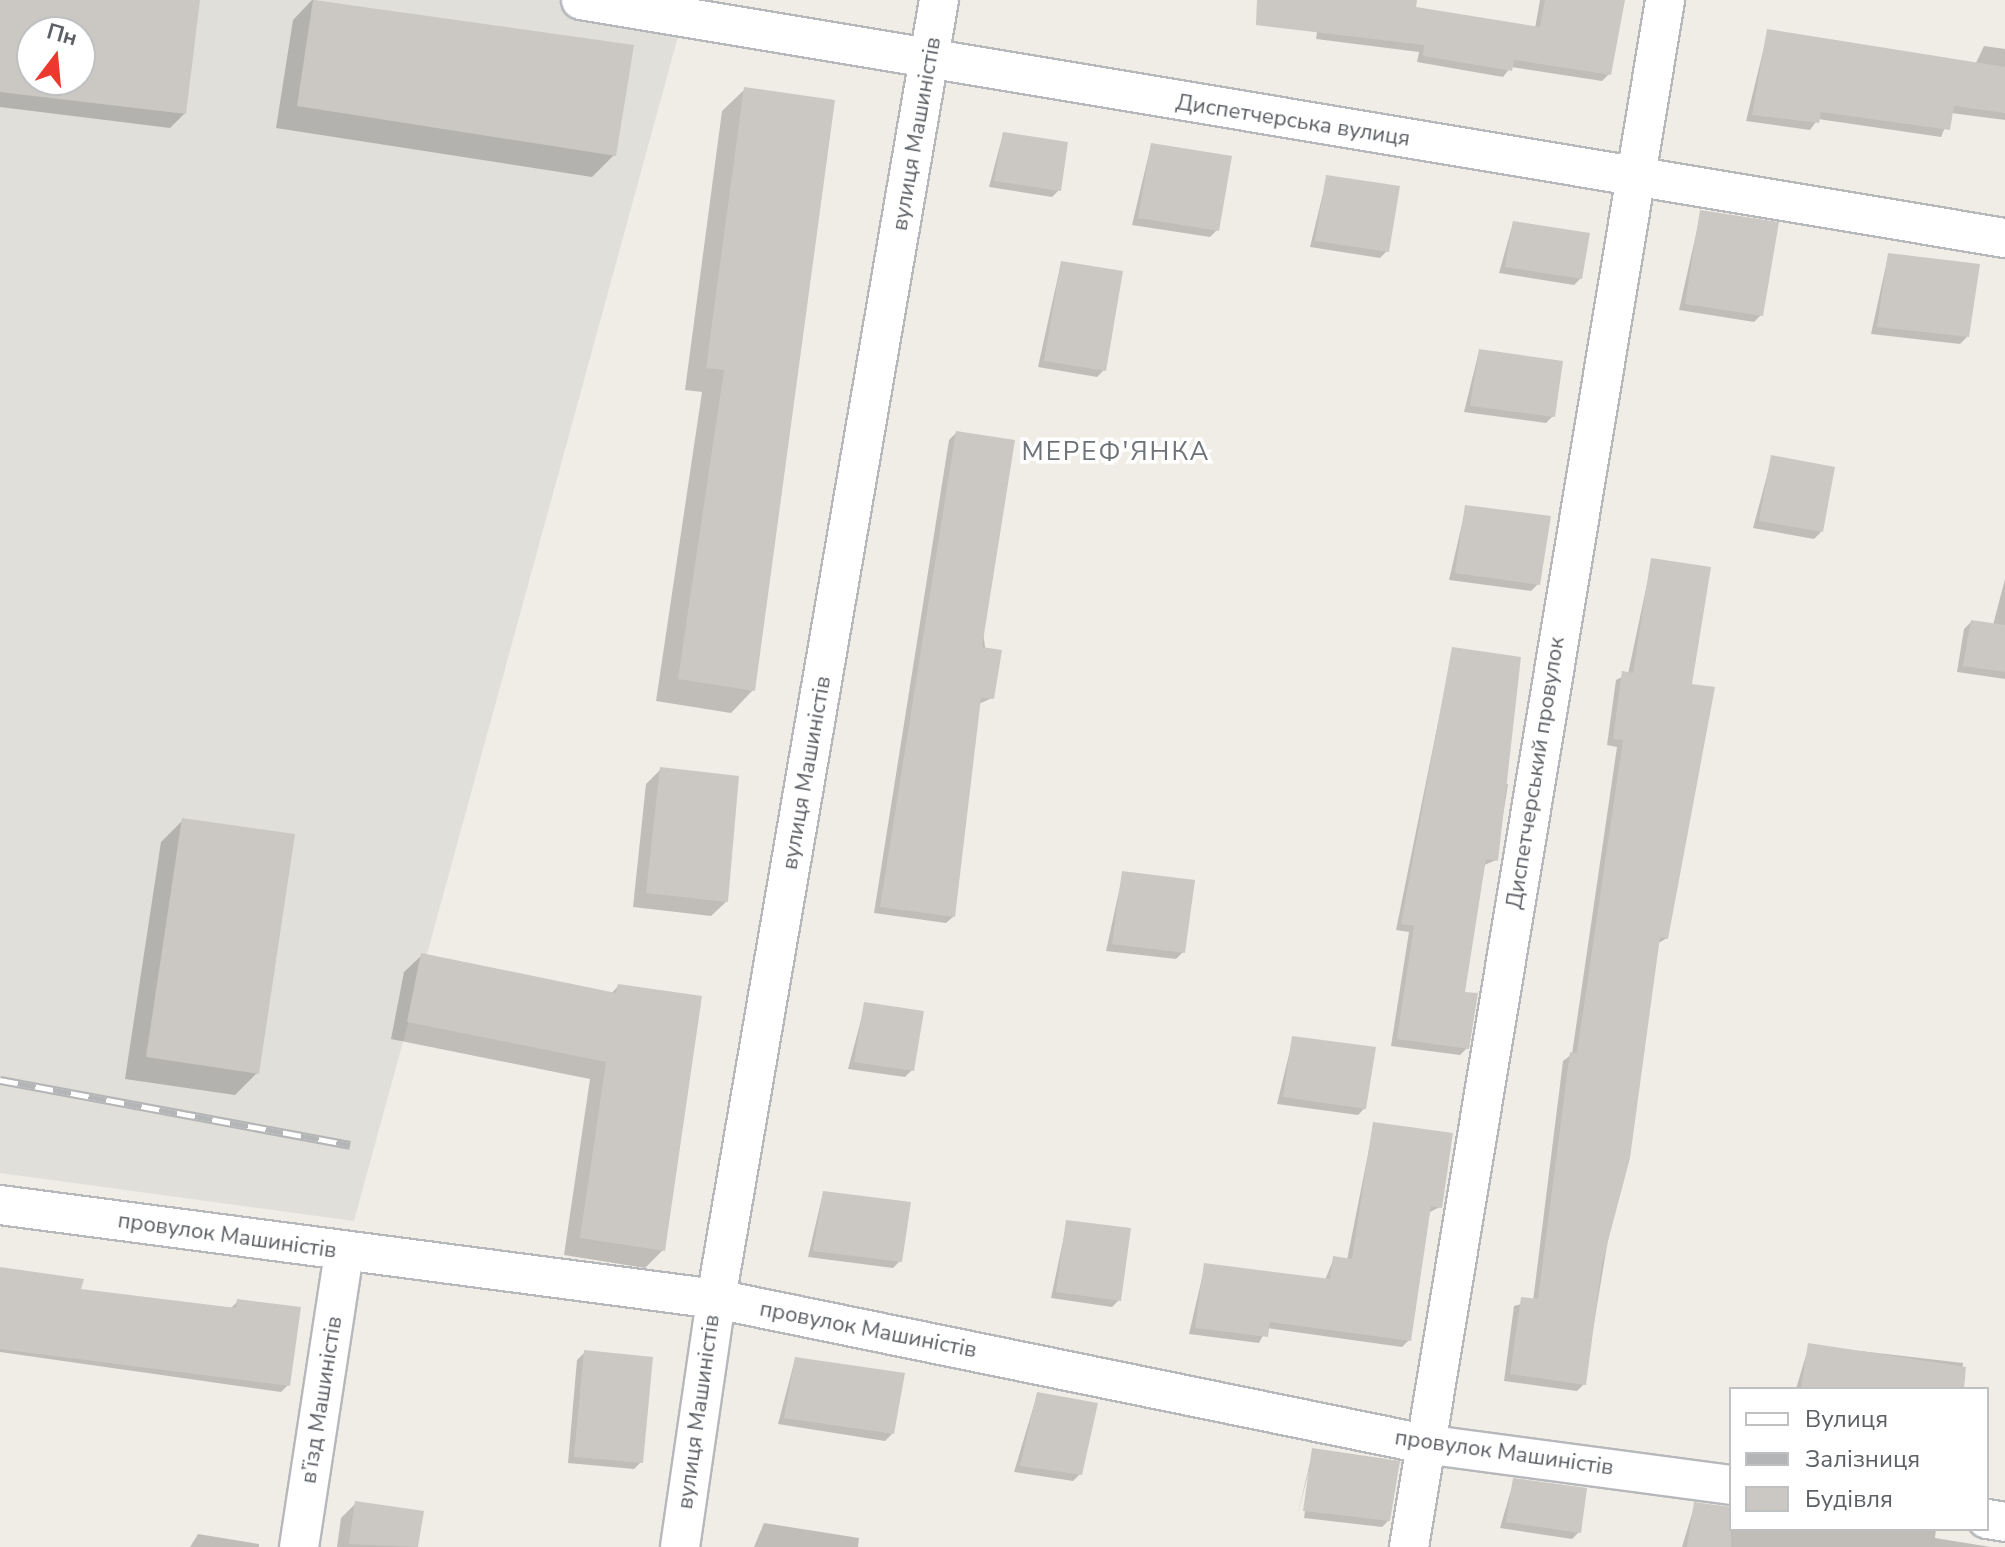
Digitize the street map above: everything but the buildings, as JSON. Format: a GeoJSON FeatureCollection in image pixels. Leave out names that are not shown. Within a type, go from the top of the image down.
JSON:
{"type":"FeatureCollection","features":[{"type":"Feature","properties":{"kind":"street","name":"Диспетчерська вулиця"},"geometry":{"type":"LineString","coordinates":[[581,0],[929,63],[1636,175],[2005,238]]}},
{"type":"Feature","properties":{"kind":"street","name":"вулиця Машиністів"},"geometry":{"type":"LineString","coordinates":[[680,1547],[716,1299],[939,0]]}},
{"type":"Feature","properties":{"kind":"street","name":"Диспетчерський провулок"},"geometry":{"type":"LineString","coordinates":[[1409,1547],[1665,0]]}},
{"type":"Feature","properties":{"kind":"street","name":"провулок Машиністів"},"geometry":{"type":"LineString","coordinates":[[0,1205],[716,1299],[1424,1444],[1729,1485]]}},
{"type":"Feature","properties":{"kind":"street","name":"в’їзд Машиністів"},"geometry":{"type":"LineString","coordinates":[[299,1547],[344,1252]]}},
{"type":"Feature","properties":{"kind":"shaded area"},"geometry":{"type":"Polygon","coordinates":[[[0,0],[688,0],[354,1221],[0,1173],[0,0]]]}},
{"type":"Feature","properties":{"kind":"railway"},"geometry":{"type":"LineString","coordinates":[[0,1080],[350,1145]]}},
{"type":"Feature","properties":{"kind":"district","name":"МЕРЕФ'ЯНКА"},"geometry":{"type":"Point","coordinates":[1116,452]}}]}
